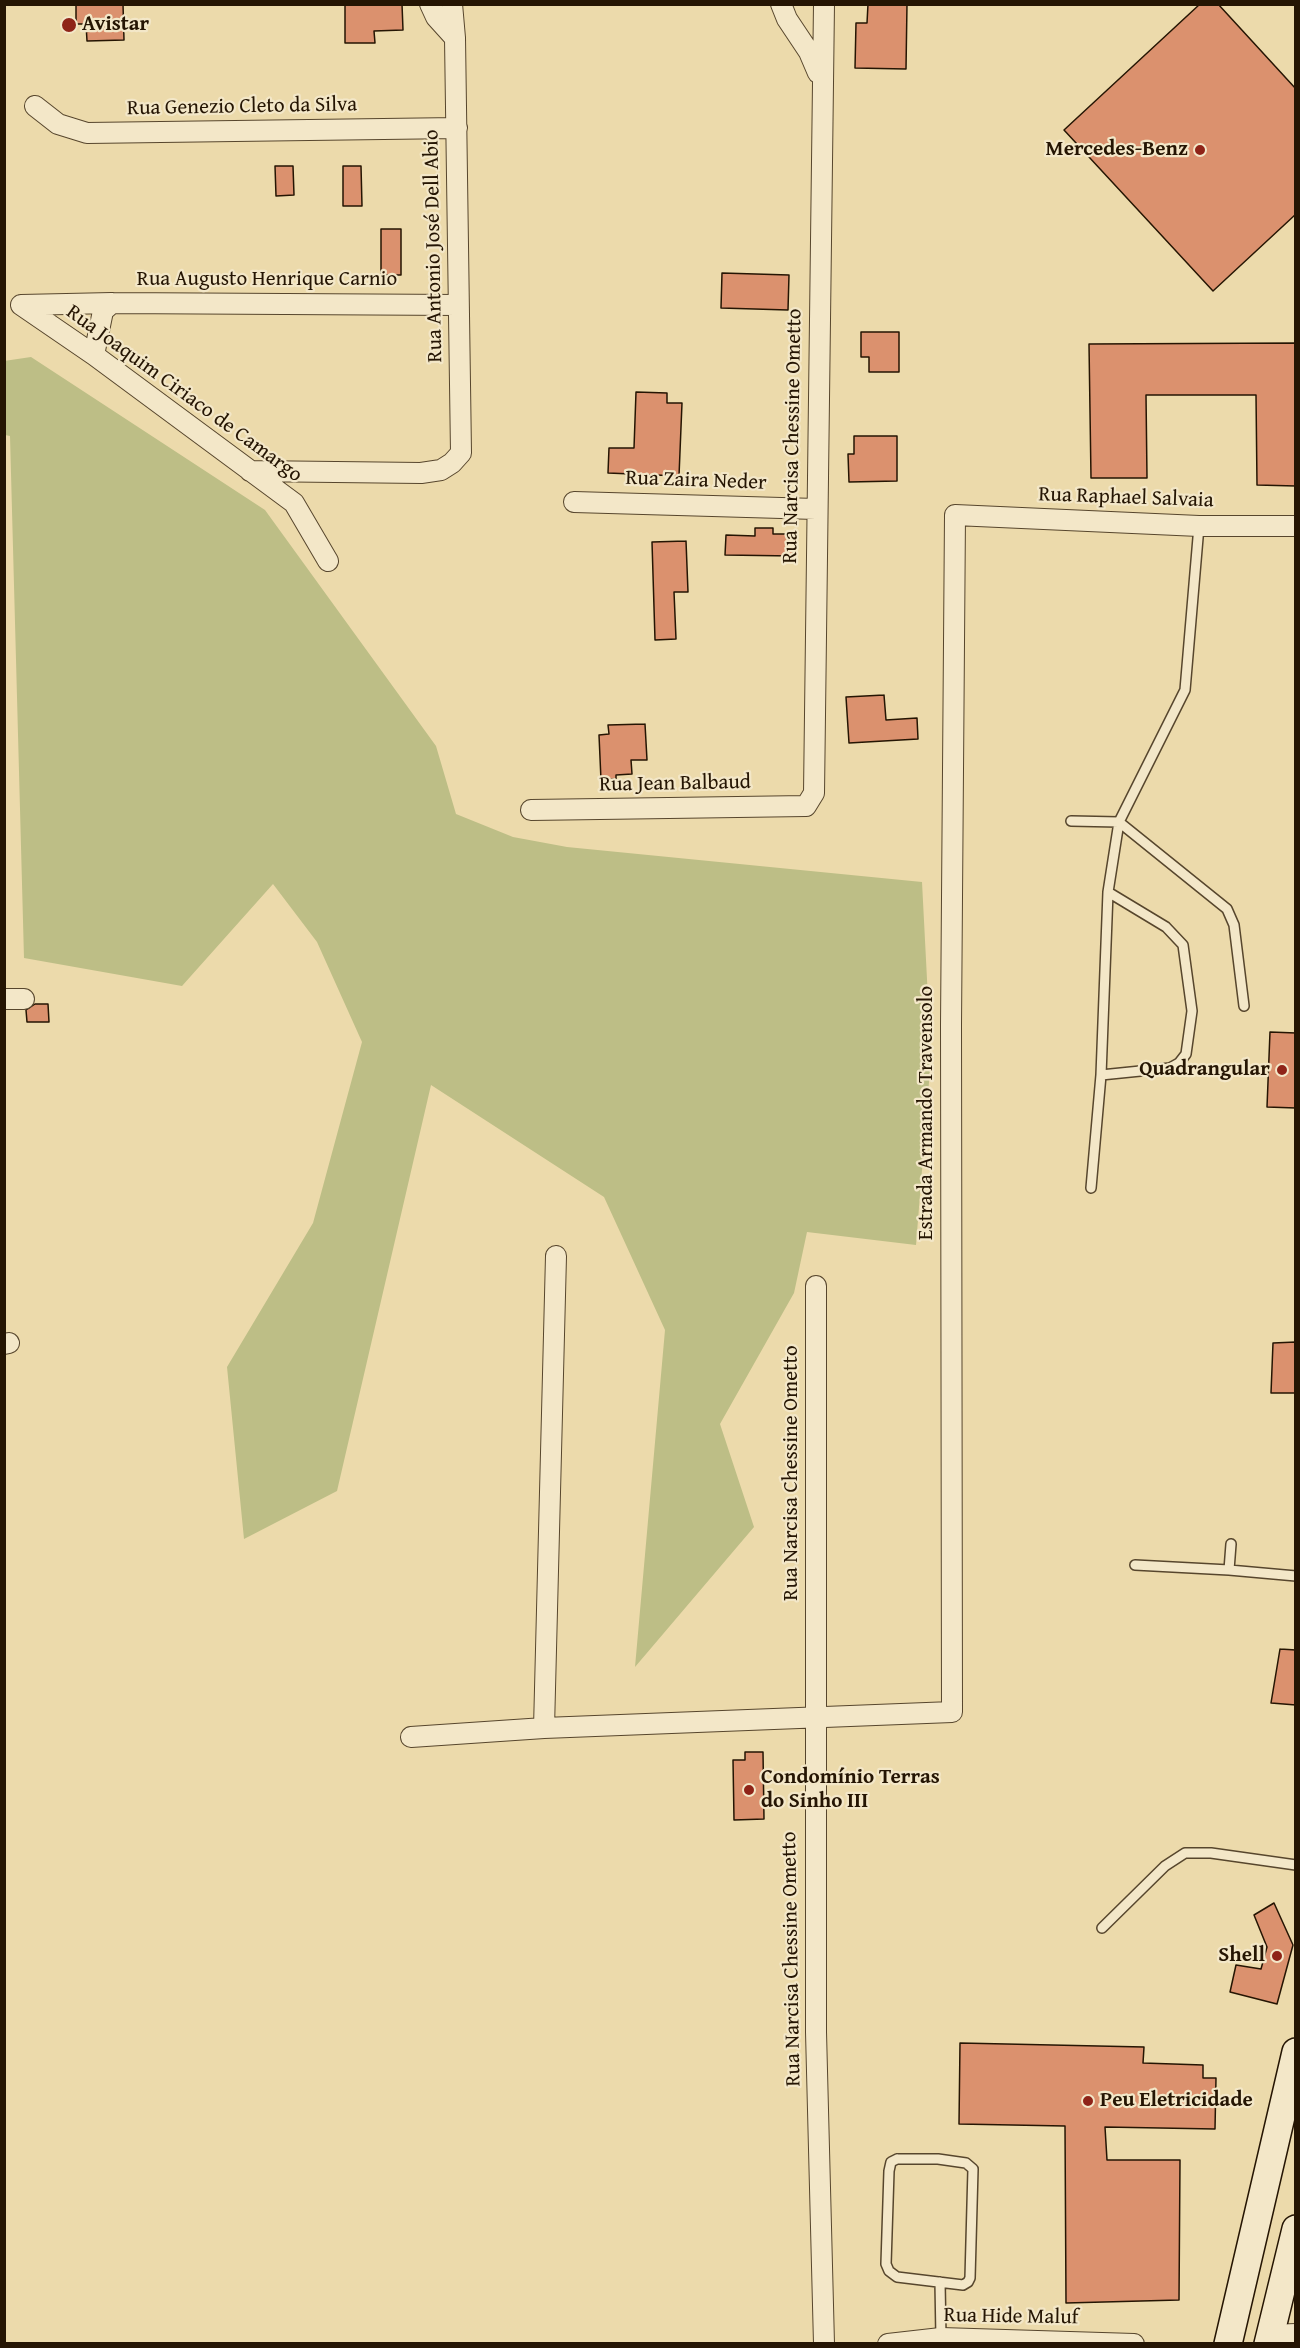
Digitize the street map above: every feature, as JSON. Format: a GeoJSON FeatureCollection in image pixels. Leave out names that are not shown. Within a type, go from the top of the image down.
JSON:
{"type":"FeatureCollection","features":[{"type":"Feature","properties":{"kind":"main road"},"geometry":{"type":"LineString","coordinates":[[1228,2343],[1296,2052]]}},
{"type":"Feature","properties":{"kind":"main road"},"geometry":{"type":"LineString","coordinates":[[1278,2338],[1296,2229]]}},
{"type":"Feature","properties":{"kind":"street"},"geometry":{"type":"LineString","coordinates":[[430,4],[436,17],[455,38]]}},
{"type":"Feature","properties":{"kind":"street","name":"Rua Antonio José Dell Abio"},"geometry":{"type":"LineString","coordinates":[[250,471],[421,473],[441,470],[452,464],[461,453],[457,128],[452,4]]}},
{"type":"Feature","properties":{"kind":"street","name":"Rua Narcisa Chessine Ometto"},"geometry":{"type":"LineString","coordinates":[[781,4],[787,19],[809,52],[821,79]]}},
{"type":"Feature","properties":{"kind":"street","name":"Rua Narcisa Chessine Ometto"},"geometry":{"type":"LineString","coordinates":[[814,793],[821,79],[824,4]]}},
{"type":"Feature","properties":{"kind":"street","name":"Rua Genezio Cleto da Silva"},"geometry":{"type":"LineString","coordinates":[[35,106],[58,124],[87,133],[457,128]]}},
{"type":"Feature","properties":{"kind":"street","name":"Rua Augusto Henrique Carnio"},"geometry":{"type":"LineString","coordinates":[[21,305],[112,303],[458,305]]}},
{"type":"Feature","properties":{"kind":"street","name":"Rua Augusto Henrique Carnio"},"geometry":{"type":"LineString","coordinates":[[94,356],[103,311],[112,303]]}},
{"type":"Feature","properties":{"kind":"street","name":"Rua Joaquim Ciriaco de Camargo"},"geometry":{"type":"LineString","coordinates":[[21,305],[294,503],[328,561]]}},
{"type":"Feature","properties":{"kind":"street","name":"Rua Zaira Neder"},"geometry":{"type":"LineString","coordinates":[[574,501],[816,508]]}},
{"type":"Feature","properties":{"kind":"street","name":"Rua Raphael Salvaia"},"geometry":{"type":"LineString","coordinates":[[955,515],[1199,526],[1296,526]]}},
{"type":"Feature","properties":{"kind":"street","name":"Estrada Armando Travensolo"},"geometry":{"type":"LineString","coordinates":[[815,1717],[952,1712],[951,1025],[955,515]]}},
{"type":"Feature","properties":{"kind":"street","name":"Rua Jean Balbaud"},"geometry":{"type":"LineString","coordinates":[[531,810],[806,806],[814,793]]}},
{"type":"Feature","properties":{"kind":"street"},"geometry":{"type":"LineString","coordinates":[[4,999],[24,999]]}},
{"type":"Feature","properties":{"kind":"street"},"geometry":{"type":"LineString","coordinates":[[544,1728],[556,1256]]}},
{"type":"Feature","properties":{"kind":"street","name":"Rua Narcisa Chessine Ometto"},"geometry":{"type":"LineString","coordinates":[[816,1286],[816,2032],[824,2343]]}},
{"type":"Feature","properties":{"kind":"street"},"geometry":{"type":"LineString","coordinates":[[411,1737],[544,1728],[815,1717]]}},
{"type":"Feature","properties":{"kind":"street","name":"Rua Hide Maluf"},"geometry":{"type":"LineString","coordinates":[[888,2343],[940,2341],[1134,2343]]}},
{"type":"Feature","properties":{"kind":"lane"},"geometry":{"type":"LineString","coordinates":[[1091,1188],[1101,1075],[1108,892],[1119,822],[1185,690],[1199,526]]}},
{"type":"Feature","properties":{"kind":"lane"},"geometry":{"type":"LineString","coordinates":[[1071,821],[1119,822],[1227,909],[1234,925],[1244,1006]]}},
{"type":"Feature","properties":{"kind":"lane"},"geometry":{"type":"LineString","coordinates":[[1101,1075],[1170,1068],[1179,1063],[1186,1054],[1192,1011],[1183,945],[1178,937],[1166,927],[1108,892]]}},
{"type":"Feature","properties":{"kind":"lane"},"geometry":{"type":"LineString","coordinates":[[1229,1570],[1232,1544]]}},
{"type":"Feature","properties":{"kind":"lane"},"geometry":{"type":"LineString","coordinates":[[1135,1565],[1296,1576]]}},
{"type":"Feature","properties":{"kind":"lane"},"geometry":{"type":"LineString","coordinates":[[1102,1928],[1165,1866],[1185,1853],[1211,1853],[1296,1865]]}},
{"type":"Feature","properties":{"kind":"lane"},"geometry":{"type":"LineString","coordinates":[[897,2159],[938,2159],[966,2163],[972,2169],[970,2278],[963,2284],[940,2282],[897,2277],[889,2271],[886,2264],[889,2171],[891,2162],[897,2159]]}},
{"type":"Feature","properties":{"kind":"lane"},"geometry":{"type":"LineString","coordinates":[[940,2282],[940,2341]]}},
{"type":"Feature","properties":{"kind":"green space"},"geometry":{"type":"Polygon","coordinates":[[[31,357],[265,510],[436,746],[456,814],[513,837],[567,847],[922,882],[931,1057],[916,1245],[807,1232],[794,1293],[720,1424],[754,1527],[635,1667],[665,1330],[604,1197],[431,1085],[337,1491],[244,1539],[227,1367],[313,1223],[362,1042],[317,942],[273,884],[182,986],[24,958],[10,436],[5,435],[4,361],[31,357]]]}},
{"type":"Feature","properties":{"kind":"building"},"geometry":{"type":"Polygon","coordinates":[[[76,4],[123,4],[124,40],[87,41],[86,24],[76,24],[76,4]]]}},
{"type":"Feature","properties":{"kind":"building"},"geometry":{"type":"Polygon","coordinates":[[[345,4],[402,4],[403,30],[374,31],[375,43],[345,43],[345,4]]]}},
{"type":"Feature","properties":{"kind":"building"},"geometry":{"type":"Polygon","coordinates":[[[868,4],[907,4],[906,69],[855,68],[856,23],[867,23],[868,4]]]}},
{"type":"Feature","properties":{"kind":"building"},"geometry":{"type":"Polygon","coordinates":[[[1200,4],[1218,4],[1296,89],[1296,214],[1213,291],[1064,130],[1200,4]]]}},
{"type":"Feature","properties":{"kind":"building"},"geometry":{"type":"Polygon","coordinates":[[[275,166],[293,166],[294,195],[276,196],[275,166]]]}},
{"type":"Feature","properties":{"kind":"building"},"geometry":{"type":"Polygon","coordinates":[[[343,166],[361,166],[362,206],[343,206],[343,166]]]}},
{"type":"Feature","properties":{"kind":"building"},"geometry":{"type":"Polygon","coordinates":[[[381,229],[401,229],[401,275],[381,275],[381,229]]]}},
{"type":"Feature","properties":{"kind":"building"},"geometry":{"type":"Polygon","coordinates":[[[722,273],[789,275],[788,310],[721,308],[722,273]]]}},
{"type":"Feature","properties":{"kind":"building"},"geometry":{"type":"Polygon","coordinates":[[[861,332],[899,332],[899,372],[869,372],[869,357],[861,357],[861,332]]]}},
{"type":"Feature","properties":{"kind":"building"},"geometry":{"type":"Polygon","coordinates":[[[1296,343],[1296,486],[1257,485],[1256,395],[1146,395],[1147,478],[1091,478],[1089,344],[1296,343]]]}},
{"type":"Feature","properties":{"kind":"building"},"geometry":{"type":"Polygon","coordinates":[[[636,392],[667,393],[667,403],[682,403],[679,476],[608,473],[609,448],[634,448],[636,392]]]}},
{"type":"Feature","properties":{"kind":"building"},"geometry":{"type":"Polygon","coordinates":[[[854,436],[897,436],[897,481],[849,482],[848,454],[854,454],[854,436]]]}},
{"type":"Feature","properties":{"kind":"building"},"geometry":{"type":"Polygon","coordinates":[[[755,528],[773,528],[773,534],[794,534],[793,556],[725,555],[726,535],[755,536],[755,528]]]}},
{"type":"Feature","properties":{"kind":"building"},"geometry":{"type":"Polygon","coordinates":[[[686,541],[688,592],[674,592],[676,639],[655,640],[652,542],[686,541]]]}},
{"type":"Feature","properties":{"kind":"building"},"geometry":{"type":"Polygon","coordinates":[[[884,695],[886,720],[917,718],[918,739],[849,743],[846,697],[884,695]]]}},
{"type":"Feature","properties":{"kind":"building"},"geometry":{"type":"Polygon","coordinates":[[[645,724],[647,760],[631,760],[632,774],[616,775],[616,779],[601,780],[599,735],[609,734],[608,725],[645,724]]]}},
{"type":"Feature","properties":{"kind":"building"},"geometry":{"type":"Polygon","coordinates":[[[35,1004],[48,1004],[49,1022],[27,1022],[26,1010],[35,1004]]]}},
{"type":"Feature","properties":{"kind":"building","name":"Quadrangular"},"geometry":{"type":"Polygon","coordinates":[[[1270,1032],[1296,1033],[1296,1108],[1267,1107],[1270,1032]]]}},
{"type":"Feature","properties":{"kind":"building"},"geometry":{"type":"Polygon","coordinates":[[[1296,1342],[1296,1393],[1271,1393],[1273,1343],[1296,1342]]]}},
{"type":"Feature","properties":{"kind":"building"},"geometry":{"type":"Polygon","coordinates":[[[1280,1649],[1296,1650],[1296,1705],[1271,1703],[1280,1649]]]}},
{"type":"Feature","properties":{"kind":"building","name":"Condomínio Terras do Sinho III"},"geometry":{"type":"Polygon","coordinates":[[[745,1752],[763,1752],[764,1819],[734,1820],[733,1760],[745,1760],[745,1752]]]}},
{"type":"Feature","properties":{"kind":"building","name":"Shell"},"geometry":{"type":"Polygon","coordinates":[[[1274,1903],[1293,1945],[1277,2004],[1230,1992],[1236,1965],[1261,1969],[1267,1947],[1254,1915],[1274,1903]]]}},
{"type":"Feature","properties":{"kind":"building"},"geometry":{"type":"Polygon","coordinates":[[[960,2043],[1144,2047],[1143,2063],[1203,2065],[1203,2078],[1216,2078],[1215,2129],[1105,2127],[1107,2160],[1180,2160],[1179,2300],[1066,2303],[1065,2126],[959,2124],[960,2043]]]}},
{"type":"Feature","properties":{"kind":"place","name":"Avistar"},"geometry":{"type":"Point","coordinates":[69,25]}},
{"type":"Feature","properties":{"kind":"place","name":"Mercedes-Benz"},"geometry":{"type":"Point","coordinates":[1200,150]}},
{"type":"Feature","properties":{"kind":"place","name":"Quadrangular"},"geometry":{"type":"Point","coordinates":[1282,1070]}},
{"type":"Feature","properties":{"kind":"place","name":"Condomínio Terras do Sinho III"},"geometry":{"type":"Point","coordinates":[749,1790]}},
{"type":"Feature","properties":{"kind":"place","name":"Shell"},"geometry":{"type":"Point","coordinates":[1277,1956]}},
{"type":"Feature","properties":{"kind":"place","name":"Peu Eletricidade"},"geometry":{"type":"Point","coordinates":[1088,2101]}}]}
